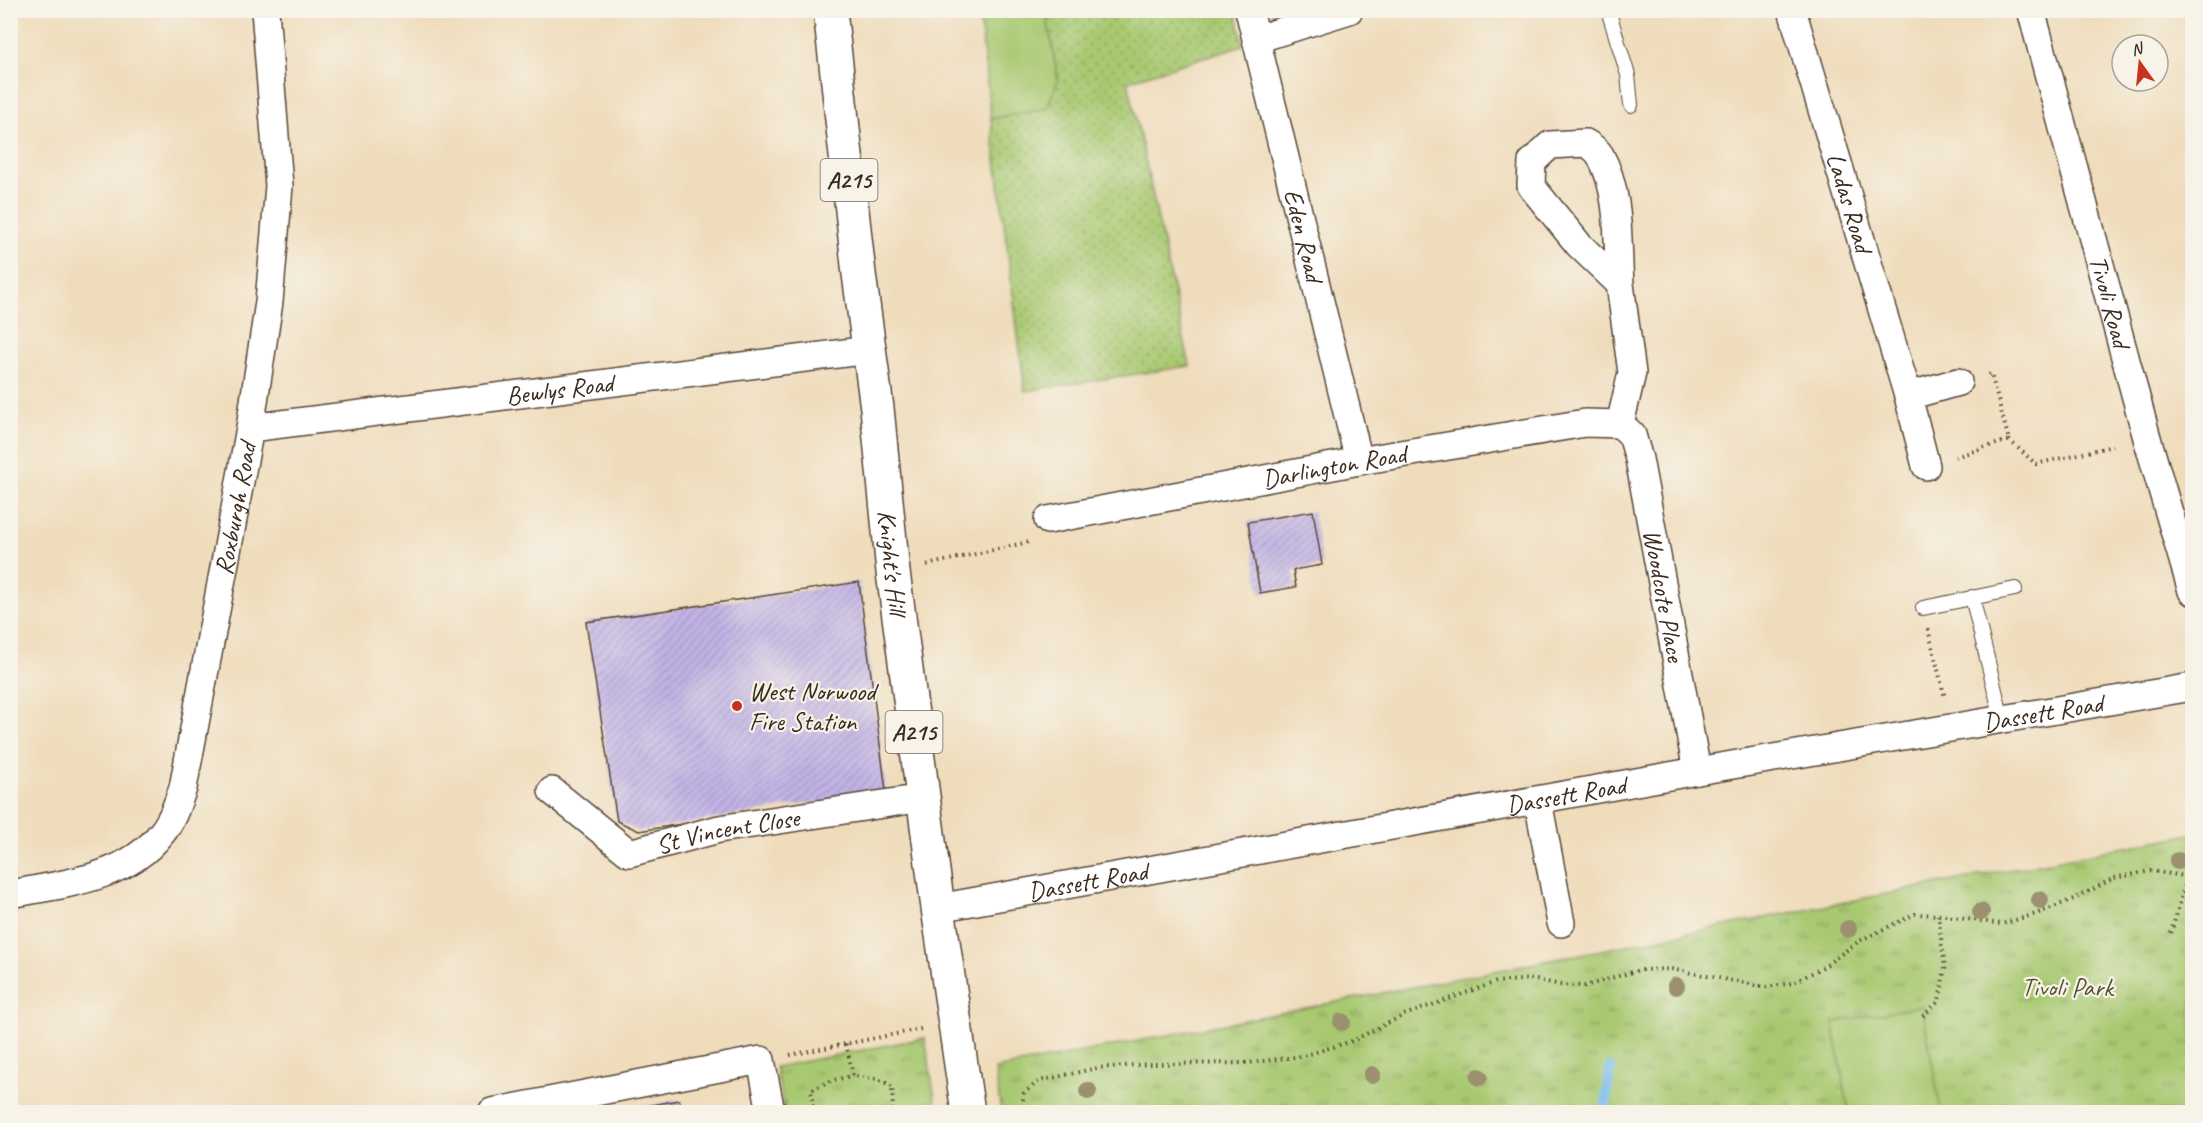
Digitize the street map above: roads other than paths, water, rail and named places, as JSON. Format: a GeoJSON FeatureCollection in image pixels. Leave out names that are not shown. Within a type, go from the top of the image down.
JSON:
{"type":"FeatureCollection","features":[{"type":"Feature","properties":{"kind":"main road","name":"Knight's Hill"},"geometry":{"type":"LineString","coordinates":[[830,10],[893,573],[968,1113]]}},
{"type":"Feature","properties":{"kind":"street","name":"Roxburgh Road"},"geometry":{"type":"LineString","coordinates":[[10,894],[111,872],[142,854],[161,834],[174,813],[183,789],[250,428],[269,302],[279,186],[265,10]]}},
{"type":"Feature","properties":{"kind":"street","name":"Eden Road"},"geometry":{"type":"LineString","coordinates":[[1249,10],[1359,461]]}},
{"type":"Feature","properties":{"kind":"street"},"geometry":{"type":"LineString","coordinates":[[1257,39],[1349,10]]}},
{"type":"Feature","properties":{"kind":"street","name":"Ladas Road"},"geometry":{"type":"LineString","coordinates":[[1792,10],[1908,396],[1926,466]]}},
{"type":"Feature","properties":{"kind":"street","name":"Tivoli Road"},"geometry":{"type":"LineString","coordinates":[[2031,10],[2147,438],[2193,591]]}},
{"type":"Feature","properties":{"kind":"street"},"geometry":{"type":"LineString","coordinates":[[1620,284],[1579,245],[1531,186],[1533,162],[1550,145],[1586,143],[1599,153],[1614,200],[1620,284],[1632,373],[1620,424]]}},
{"type":"Feature","properties":{"kind":"street","name":"Bewlys Road"},"geometry":{"type":"LineString","coordinates":[[250,428],[869,350]]}},
{"type":"Feature","properties":{"kind":"street"},"geometry":{"type":"LineString","coordinates":[[1908,396],[1958,382]]}},
{"type":"Feature","properties":{"kind":"street","name":"Darlington Road"},"geometry":{"type":"LineString","coordinates":[[1048,520],[1359,461],[1585,423],[1620,424]]}},
{"type":"Feature","properties":{"kind":"street","name":"Woodcote Place"},"geometry":{"type":"LineString","coordinates":[[1620,424],[1632,435],[1639,459],[1697,771]]}},
{"type":"Feature","properties":{"kind":"street","name":"Dassett Road"},"geometry":{"type":"LineString","coordinates":[[938,908],[1952,726],[2193,687]]}},
{"type":"Feature","properties":{"kind":"street","name":"St Vincent Close"},"geometry":{"type":"LineString","coordinates":[[552,791],[629,853],[719,829],[923,798]]}},
{"type":"Feature","properties":{"kind":"street"},"geometry":{"type":"LineString","coordinates":[[1538,801],[1561,923]]}},
{"type":"Feature","properties":{"kind":"street"},"geometry":{"type":"LineString","coordinates":[[492,1113],[761,1060],[771,1113]]}},
{"type":"Feature","properties":{"kind":"lane"},"geometry":{"type":"LineString","coordinates":[[1608,10],[1628,75],[1630,105]]}},
{"type":"Feature","properties":{"kind":"lane"},"geometry":{"type":"LineString","coordinates":[[1923,608],[2015,589]]}},
{"type":"Feature","properties":{"kind":"lane"},"geometry":{"type":"LineString","coordinates":[[1972,597],[2002,719]]}},
{"type":"Feature","properties":{"kind":"waterway"},"geometry":{"type":"LineString","coordinates":[[1605,1112],[1610,1067]]}},
{"type":"Feature","properties":{"kind":"place","name":"West Norwood Fire Station"},"geometry":{"type":"Point","coordinates":[737,706]}},
{"type":"Feature","properties":{"kind":"park label","name":"Tivoli Park"},"geometry":{"type":"Point","coordinates":[2067,987]}}]}
